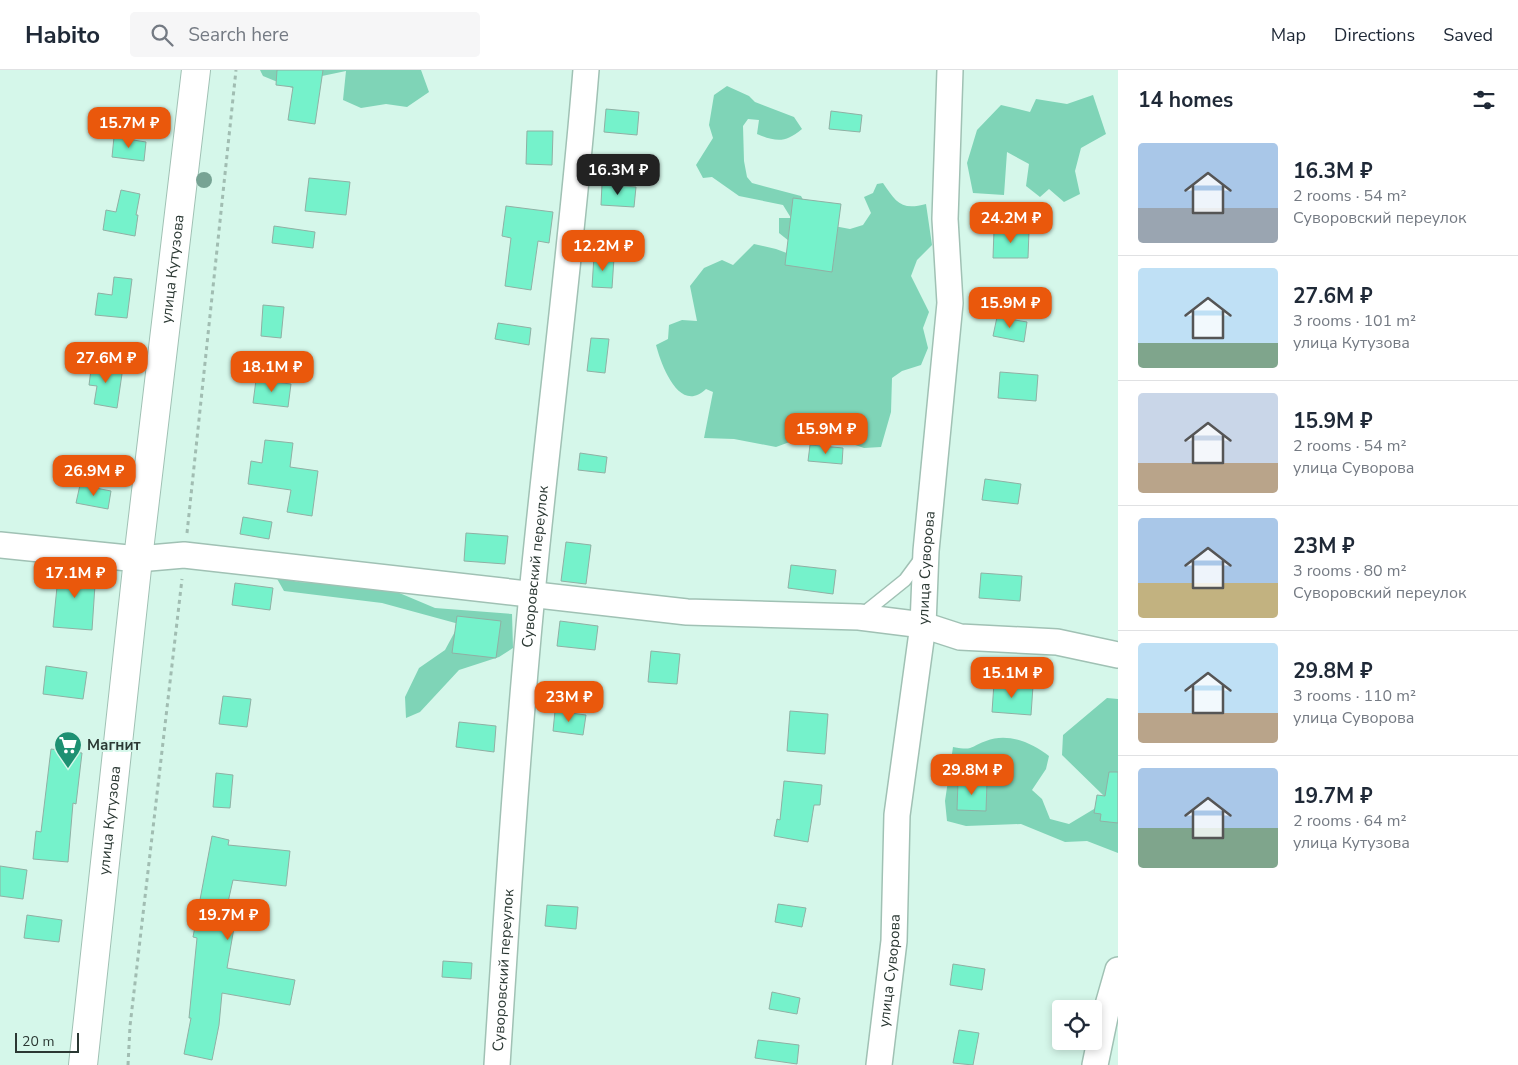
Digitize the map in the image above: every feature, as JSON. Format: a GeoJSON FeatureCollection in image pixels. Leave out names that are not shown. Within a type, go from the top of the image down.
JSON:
{"type":"FeatureCollection","features":[{"type":"Feature","properties":{"kind":"street","name":"улица Кутузова"},"geometry":{"type":"LineString","coordinates":[[83,1065],[138,559],[196,70]]}},
{"type":"Feature","properties":{"kind":"street","name":"Суворовский переулок"},"geometry":{"type":"LineString","coordinates":[[497,1065],[512,817],[532,594],[562,301],[574,215],[586,70]]}},
{"type":"Feature","properties":{"kind":"street","name":"улица Суворова"},"geometry":{"type":"LineString","coordinates":[[879,1065],[894,941],[897,815],[923,624],[926,551],[950,303],[945,219],[950,70]]}},
{"type":"Feature","properties":{"kind":"street"},"geometry":{"type":"LineString","coordinates":[[0,545],[138,559],[184,555],[687,612],[859,617],[923,624],[960,637],[1057,642],[1118,656]]}},
{"type":"Feature","properties":{"kind":"street"},"geometry":{"type":"LineString","coordinates":[[1095,1065],[1106,1012],[1118,970]]}},
{"type":"Feature","properties":{"kind":"lane"},"geometry":{"type":"LineString","coordinates":[[859,617],[905,580],[926,551]]}},
{"type":"Feature","properties":{"kind":"green space"},"geometry":{"type":"Polygon","coordinates":[[[260,70],[421,70],[429,92],[407,107],[386,104],[361,108],[343,100],[346,71],[322,76],[302,92],[263,76],[260,70]]]}},
{"type":"Feature","properties":{"kind":"green space"},"geometry":{"type":"Polygon","coordinates":[[[727,86],[749,96],[755,102],[794,117],[802,129],[786,139],[770,139],[757,134],[759,120],[748,119],[743,126],[744,161],[747,177],[752,183],[801,196],[813,218],[834,226],[850,229],[863,225],[871,213],[864,197],[873,193],[877,184],[883,183],[900,203],[911,206],[926,204],[932,245],[917,260],[911,276],[929,312],[923,328],[928,348],[921,365],[902,371],[892,378],[891,412],[881,447],[864,448],[817,432],[776,447],[734,439],[704,438],[713,392],[706,389],[696,395],[688,396],[680,392],[673,384],[662,364],[656,345],[668,339],[669,325],[682,320],[697,321],[690,286],[704,268],[722,260],[733,265],[754,244],[776,249],[800,258],[794,245],[779,233],[779,218],[791,218],[783,205],[739,196],[712,177],[703,178],[696,165],[713,138],[709,125],[714,95],[727,86]]]}},
{"type":"Feature","properties":{"kind":"green space"},"geometry":{"type":"Polygon","coordinates":[[[1093,95],[1106,134],[1081,148],[1075,171],[1080,194],[1064,202],[1049,189],[1040,197],[1026,186],[1029,164],[1007,152],[1004,195],[973,193],[967,163],[977,130],[1001,105],[1030,112],[1036,99],[1067,104],[1093,95]]]}},
{"type":"Feature","properties":{"kind":"green space"},"geometry":{"type":"Polygon","coordinates":[[[276,577],[299,582],[353,585],[397,592],[435,608],[512,614],[513,648],[499,657],[459,670],[420,712],[406,718],[405,697],[419,668],[445,650],[459,624],[382,603],[284,591],[276,577]]]}},
{"type":"Feature","properties":{"kind":"green space"},"geometry":{"type":"Polygon","coordinates":[[[1107,698],[1118,699],[1118,853],[1087,841],[1065,842],[1021,824],[966,826],[947,821],[945,801],[953,747],[971,748],[986,741],[1003,738],[1011,738],[1027,743],[1049,756],[1046,769],[1032,790],[1042,799],[1050,819],[1069,824],[1094,809],[1105,797],[1062,755],[1063,735],[1107,698]]]}},
{"type":"Feature","properties":{"kind":"building"},"geometry":{"type":"Polygon","coordinates":[[[277,70],[323,70],[315,124],[288,120],[293,87],[276,85],[277,70]]]}},
{"type":"Feature","properties":{"kind":"building"},"geometry":{"type":"Polygon","coordinates":[[[606,109],[639,112],[637,135],[604,132],[606,109]]]}},
{"type":"Feature","properties":{"kind":"building"},"geometry":{"type":"Polygon","coordinates":[[[831,111],[862,115],[860,132],[829,129],[831,111]]]}},
{"type":"Feature","properties":{"kind":"building"},"geometry":{"type":"Polygon","coordinates":[[[527,131],[553,131],[552,165],[526,164],[527,131]]]}},
{"type":"Feature","properties":{"kind":"building"},"geometry":{"type":"Polygon","coordinates":[[[114,137],[146,142],[144,161],[112,157],[114,137]]]}},
{"type":"Feature","properties":{"kind":"building"},"geometry":{"type":"Polygon","coordinates":[[[309,178],[350,182],[346,215],[305,211],[309,178]]]}},
{"type":"Feature","properties":{"kind":"building"},"geometry":{"type":"Polygon","coordinates":[[[602,184],[636,187],[634,207],[601,205],[602,184]]]}},
{"type":"Feature","properties":{"kind":"building"},"geometry":{"type":"Polygon","coordinates":[[[121,190],[140,194],[135,236],[103,230],[106,210],[116,212],[121,190]]]}},
{"type":"Feature","properties":{"kind":"building"},"geometry":{"type":"Polygon","coordinates":[[[793,198],[841,204],[832,272],[785,265],[793,198]]]}},
{"type":"Feature","properties":{"kind":"building"},"geometry":{"type":"Polygon","coordinates":[[[506,206],[553,212],[549,243],[538,241],[531,290],[505,286],[511,238],[502,236],[506,206]]]}},
{"type":"Feature","properties":{"kind":"building"},"geometry":{"type":"Polygon","coordinates":[[[274,226],[315,232],[313,248],[272,243],[274,226]]]}},
{"type":"Feature","properties":{"kind":"building"},"geometry":{"type":"Polygon","coordinates":[[[994,230],[1029,231],[1028,258],[993,258],[994,230]]]}},
{"type":"Feature","properties":{"kind":"building"},"geometry":{"type":"Polygon","coordinates":[[[594,256],[614,258],[612,288],[592,287],[594,256]]]}},
{"type":"Feature","properties":{"kind":"building"},"geometry":{"type":"Polygon","coordinates":[[[114,277],[132,279],[127,318],[95,315],[98,293],[112,295],[114,277]]]}},
{"type":"Feature","properties":{"kind":"building"},"geometry":{"type":"Polygon","coordinates":[[[263,305],[284,307],[281,338],[261,336],[263,305]]]}},
{"type":"Feature","properties":{"kind":"building"},"geometry":{"type":"Polygon","coordinates":[[[997,317],[1027,322],[1024,342],[993,336],[997,317]]]}},
{"type":"Feature","properties":{"kind":"building"},"geometry":{"type":"Polygon","coordinates":[[[498,323],[531,328],[529,345],[495,339],[498,323]]]}},
{"type":"Feature","properties":{"kind":"building"},"geometry":{"type":"Polygon","coordinates":[[[591,338],[609,339],[605,373],[587,371],[591,338]]]}},
{"type":"Feature","properties":{"kind":"building"},"geometry":{"type":"Polygon","coordinates":[[[92,362],[123,367],[117,408],[94,404],[97,386],[89,385],[92,362]]]}},
{"type":"Feature","properties":{"kind":"building"},"geometry":{"type":"Polygon","coordinates":[[[1000,372],[1038,375],[1036,401],[998,398],[1000,372]]]}},
{"type":"Feature","properties":{"kind":"building"},"geometry":{"type":"Polygon","coordinates":[[[256,380],[291,384],[288,407],[253,403],[256,380]]]}},
{"type":"Feature","properties":{"kind":"building"},"geometry":{"type":"Polygon","coordinates":[[[265,440],[293,443],[290,467],[318,471],[312,516],[287,512],[291,490],[248,484],[251,461],[262,463],[265,440]]]}},
{"type":"Feature","properties":{"kind":"building"},"geometry":{"type":"Polygon","coordinates":[[[810,445],[843,448],[842,464],[808,461],[810,445]]]}},
{"type":"Feature","properties":{"kind":"building"},"geometry":{"type":"Polygon","coordinates":[[[580,453],[607,457],[605,473],[578,470],[580,453]]]}},
{"type":"Feature","properties":{"kind":"building"},"geometry":{"type":"Polygon","coordinates":[[[985,479],[1021,484],[1018,504],[982,500],[985,479]]]}},
{"type":"Feature","properties":{"kind":"building"},"geometry":{"type":"Polygon","coordinates":[[[80,485],[111,491],[108,509],[76,503],[80,485]]]}},
{"type":"Feature","properties":{"kind":"building"},"geometry":{"type":"Polygon","coordinates":[[[243,517],[272,522],[269,539],[240,534],[243,517]]]}},
{"type":"Feature","properties":{"kind":"building"},"geometry":{"type":"Polygon","coordinates":[[[466,533],[508,536],[505,564],[464,561],[466,533]]]}},
{"type":"Feature","properties":{"kind":"building"},"geometry":{"type":"Polygon","coordinates":[[[566,542],[591,545],[586,584],[561,581],[566,542]]]}},
{"type":"Feature","properties":{"kind":"building"},"geometry":{"type":"Polygon","coordinates":[[[791,565],[836,570],[833,594],[788,588],[791,565]]]}},
{"type":"Feature","properties":{"kind":"building"},"geometry":{"type":"Polygon","coordinates":[[[59,567],[96,570],[92,630],[53,627],[59,567]]]}},
{"type":"Feature","properties":{"kind":"building"},"geometry":{"type":"Polygon","coordinates":[[[981,573],[1022,576],[1020,601],[979,598],[981,573]]]}},
{"type":"Feature","properties":{"kind":"building"},"geometry":{"type":"Polygon","coordinates":[[[235,583],[273,588],[270,610],[232,605],[235,583]]]}},
{"type":"Feature","properties":{"kind":"building"},"geometry":{"type":"Polygon","coordinates":[[[457,616],[501,621],[496,658],[452,653],[457,616]]]}},
{"type":"Feature","properties":{"kind":"building"},"geometry":{"type":"Polygon","coordinates":[[[560,621],[598,626],[595,650],[557,646],[560,621]]]}},
{"type":"Feature","properties":{"kind":"building"},"geometry":{"type":"Polygon","coordinates":[[[651,651],[680,654],[677,684],[648,682],[651,651]]]}},
{"type":"Feature","properties":{"kind":"building"},"geometry":{"type":"Polygon","coordinates":[[[46,666],[87,672],[83,699],[43,694],[46,666]]]}},
{"type":"Feature","properties":{"kind":"building"},"geometry":{"type":"Polygon","coordinates":[[[994,683],[1033,686],[1031,715],[992,712],[994,683]]]}},
{"type":"Feature","properties":{"kind":"building"},"geometry":{"type":"Polygon","coordinates":[[[223,696],[251,699],[247,727],[219,724],[223,696]]]}},
{"type":"Feature","properties":{"kind":"building"},"geometry":{"type":"Polygon","coordinates":[[[555,711],[586,715],[583,735],[553,731],[555,711]]]}},
{"type":"Feature","properties":{"kind":"building"},"geometry":{"type":"Polygon","coordinates":[[[790,711],[828,714],[825,754],[787,751],[790,711]]]}},
{"type":"Feature","properties":{"kind":"building"},"geometry":{"type":"Polygon","coordinates":[[[459,722],[496,726],[494,752],[456,747],[459,722]]]}},
{"type":"Feature","properties":{"kind":"building"},"geometry":{"type":"Polygon","coordinates":[[[51,749],[82,753],[76,804],[73,803],[68,862],[33,859],[36,831],[41,832],[51,749]]]}},
{"type":"Feature","properties":{"kind":"building"},"geometry":{"type":"Polygon","coordinates":[[[1109,772],[1118,772],[1118,823],[1100,821],[1101,814],[1094,813],[1097,795],[1105,796],[1109,772]]]}},
{"type":"Feature","properties":{"kind":"building"},"geometry":{"type":"Polygon","coordinates":[[[216,773],[233,775],[230,808],[213,807],[216,773]]]}},
{"type":"Feature","properties":{"kind":"building"},"geometry":{"type":"Polygon","coordinates":[[[784,781],[822,785],[820,805],[814,805],[808,842],[774,836],[777,819],[780,820],[784,781]]]}},
{"type":"Feature","properties":{"kind":"building"},"geometry":{"type":"Polygon","coordinates":[[[958,781],[987,782],[986,811],[957,810],[958,781]]]}},
{"type":"Feature","properties":{"kind":"building"},"geometry":{"type":"Polygon","coordinates":[[[212,836],[229,840],[228,845],[290,851],[286,886],[233,880],[224,920],[235,922],[227,968],[295,980],[290,1005],[222,993],[219,1025],[212,1060],[184,1054],[191,1018],[189,1018],[197,938],[193,937],[212,836]]]}},
{"type":"Feature","properties":{"kind":"building"},"geometry":{"type":"Polygon","coordinates":[[[0,866],[27,870],[23,899],[0,896],[0,866]]]}},
{"type":"Feature","properties":{"kind":"building"},"geometry":{"type":"Polygon","coordinates":[[[778,904],[806,908],[802,927],[775,922],[778,904]]]}},
{"type":"Feature","properties":{"kind":"building"},"geometry":{"type":"Polygon","coordinates":[[[547,905],[578,907],[576,929],[545,926],[547,905]]]}},
{"type":"Feature","properties":{"kind":"building"},"geometry":{"type":"Polygon","coordinates":[[[27,915],[62,920],[59,942],[24,938],[27,915]]]}},
{"type":"Feature","properties":{"kind":"building"},"geometry":{"type":"Polygon","coordinates":[[[443,961],[472,963],[471,979],[442,977],[443,961]]]}},
{"type":"Feature","properties":{"kind":"building"},"geometry":{"type":"Polygon","coordinates":[[[953,964],[985,969],[982,990],[950,985],[953,964]]]}},
{"type":"Feature","properties":{"kind":"building"},"geometry":{"type":"Polygon","coordinates":[[[772,992],[800,998],[797,1014],[769,1009],[772,992]]]}},
{"type":"Feature","properties":{"kind":"building"},"geometry":{"type":"Polygon","coordinates":[[[959,1030],[979,1033],[973,1065],[953,1063],[959,1030]]]}},
{"type":"Feature","properties":{"kind":"building"},"geometry":{"type":"Polygon","coordinates":[[[758,1040],[799,1045],[797,1064],[755,1058],[758,1040]]]}},
{"type":"Feature","properties":{"kind":"place","name":"Магнит"},"geometry":{"type":"Point","coordinates":[68,769]}}]}
